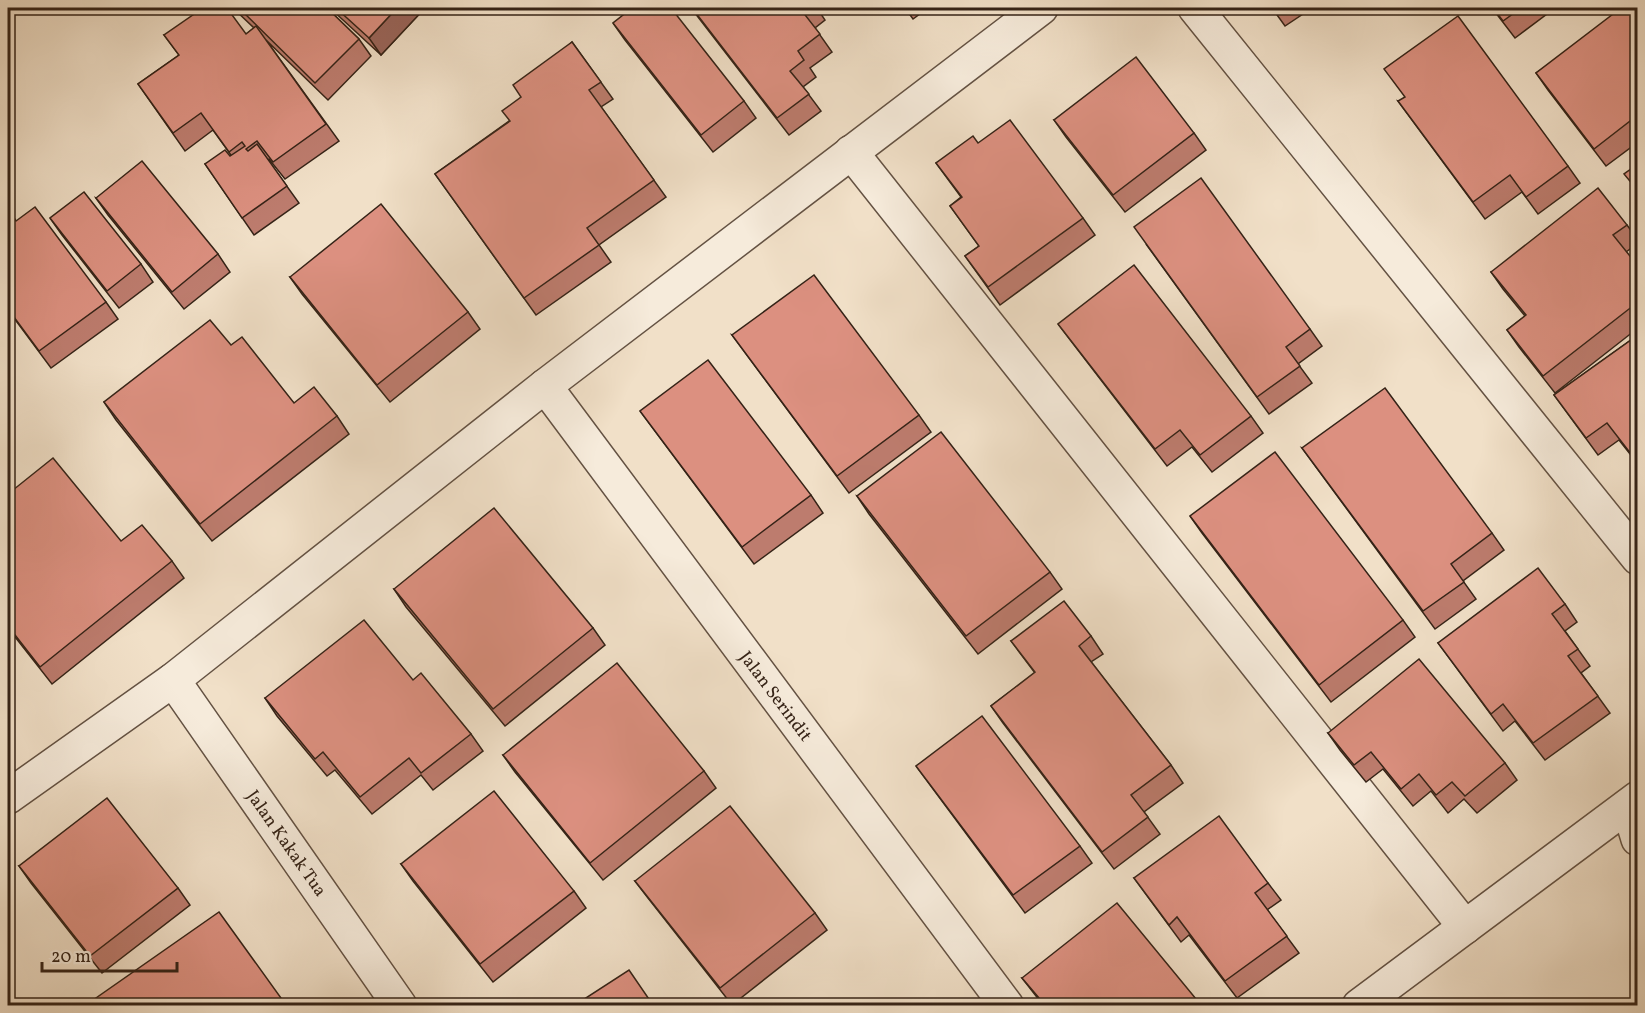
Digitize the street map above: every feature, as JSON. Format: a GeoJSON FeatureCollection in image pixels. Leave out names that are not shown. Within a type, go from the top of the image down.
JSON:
{"type":"FeatureCollection","features":[{"type":"Feature","properties":{"kind":"street"},"geometry":{"type":"LineString","coordinates":[[8,797],[173,680],[545,386],[1041,8]]}},
{"type":"Feature","properties":{"kind":"street"},"geometry":{"type":"LineString","coordinates":[[1195,8],[1638,558]]}},
{"type":"Feature","properties":{"kind":"street"},"geometry":{"type":"LineString","coordinates":[[851,152],[1465,927]]}},
{"type":"Feature","properties":{"kind":"street","name":"Jalan Serindit"},"geometry":{"type":"LineString","coordinates":[[545,386],[1007,1005]]}},
{"type":"Feature","properties":{"kind":"street","name":"Jalan Kakak Tua"},"geometry":{"type":"LineString","coordinates":[[173,680],[400,1005]]}},
{"type":"Feature","properties":{"kind":"street"},"geometry":{"type":"LineString","coordinates":[[1359,1005],[1633,802],[1638,839]]}},
{"type":"Feature","properties":{"kind":"building"},"geometry":{"type":"Polygon","coordinates":[[[203,8],[227,8],[246,34],[256,26],[326,124],[273,162],[257,141],[246,149],[248,151],[257,144],[287,186],[242,218],[205,164],[225,150],[230,156],[245,146],[242,142],[229,152],[201,113],[173,133],[138,84],[179,55],[164,35],[203,8]]]}},
{"type":"Feature","properties":{"kind":"building"},"geometry":{"type":"Polygon","coordinates":[[[239,8],[327,8],[359,39],[315,83],[239,8]]]}},
{"type":"Feature","properties":{"kind":"building"},"geometry":{"type":"Polygon","coordinates":[[[336,8],[397,8],[369,38],[336,8]]]}},
{"type":"Feature","properties":{"kind":"building"},"geometry":{"type":"Polygon","coordinates":[[[632,8],[671,8],[744,101],[701,135],[613,23],[632,8]]]}},
{"type":"Feature","properties":{"kind":"building"},"geometry":{"type":"Polygon","coordinates":[[[692,8],[807,8],[802,11],[820,34],[798,51],[804,60],[790,71],[809,94],[777,118],[692,8]]]}},
{"type":"Feature","properties":{"kind":"building"},"geometry":{"type":"Polygon","coordinates":[[[1493,8],[1521,8],[1503,21],[1493,8]]]}},
{"type":"Feature","properties":{"kind":"building"},"geometry":{"type":"Polygon","coordinates":[[[1621,8],[1638,8],[1638,122],[1634,118],[1594,149],[1536,73],[1621,8]]]}},
{"type":"Feature","properties":{"kind":"building"},"geometry":{"type":"Polygon","coordinates":[[[1458,16],[1568,166],[1526,197],[1510,175],[1473,202],[1398,101],[1405,97],[1384,69],[1458,16]]]}},
{"type":"Feature","properties":{"kind":"building"},"geometry":{"type":"Polygon","coordinates":[[[572,42],[601,82],[589,90],[654,180],[587,228],[599,245],[524,298],[435,174],[510,121],[502,111],[521,97],[513,85],[572,42]]]}},
{"type":"Feature","properties":{"kind":"building"},"geometry":{"type":"Polygon","coordinates":[[[1136,57],[1194,133],[1113,195],[1054,120],[1136,57]]]}},
{"type":"Feature","properties":{"kind":"building"},"geometry":{"type":"Polygon","coordinates":[[[1010,120],[1083,218],[988,287],[965,256],[979,246],[950,206],[962,197],[936,163],[973,136],[978,143],[1010,120]]]}},
{"type":"Feature","properties":{"kind":"building"},"geometry":{"type":"Polygon","coordinates":[[[142,161],[218,254],[172,292],[96,198],[142,161]]]}},
{"type":"Feature","properties":{"kind":"building"},"geometry":{"type":"Polygon","coordinates":[[[1638,164],[1638,191],[1624,174],[1638,164]]]}},
{"type":"Feature","properties":{"kind":"building"},"geometry":{"type":"Polygon","coordinates":[[[1201,178],[1310,329],[1286,347],[1300,366],[1257,397],[1134,227],[1201,178]]]}},
{"type":"Feature","properties":{"kind":"building"},"geometry":{"type":"Polygon","coordinates":[[[1598,188],[1627,225],[1613,235],[1638,266],[1638,302],[1543,376],[1507,330],[1526,315],[1491,272],[1598,188]]]}},
{"type":"Feature","properties":{"kind":"building"},"geometry":{"type":"Polygon","coordinates":[[[84,192],[141,264],[107,291],[50,218],[84,192]]]}},
{"type":"Feature","properties":{"kind":"building"},"geometry":{"type":"Polygon","coordinates":[[[381,204],[468,312],[377,385],[290,277],[381,204]]]}},
{"type":"Feature","properties":{"kind":"building"},"geometry":{"type":"Polygon","coordinates":[[[35,207],[106,302],[39,351],[8,309],[8,209],[16,221],[35,207]]]}},
{"type":"Feature","properties":{"kind":"building"},"geometry":{"type":"Polygon","coordinates":[[[1134,265],[1251,416],[1200,455],[1180,430],[1155,449],[1058,324],[1134,265]]]}},
{"type":"Feature","properties":{"kind":"building"},"geometry":{"type":"Polygon","coordinates":[[[814,275],[919,415],[837,476],[732,335],[814,275]]]}},
{"type":"Feature","properties":{"kind":"building"},"geometry":{"type":"Polygon","coordinates":[[[210,320],[231,345],[242,337],[294,403],[314,387],[337,416],[200,524],[104,402],[210,320]]]}},
{"type":"Feature","properties":{"kind":"building"},"geometry":{"type":"Polygon","coordinates":[[[1638,335],[1638,463],[1607,423],[1586,438],[1554,395],[1638,335]]]}},
{"type":"Feature","properties":{"kind":"building"},"geometry":{"type":"Polygon","coordinates":[[[708,360],[811,495],[742,547],[640,411],[708,360]]]}},
{"type":"Feature","properties":{"kind":"building"},"geometry":{"type":"Polygon","coordinates":[[[1385,388],[1492,533],[1451,564],[1464,582],[1423,611],[1302,448],[1385,388]]]}},
{"type":"Feature","properties":{"kind":"building"},"geometry":{"type":"Polygon","coordinates":[[[941,432],[1050,572],[966,636],[857,496],[941,432]]]}},
{"type":"Feature","properties":{"kind":"building"},"geometry":{"type":"Polygon","coordinates":[[[1275,452],[1403,620],[1319,685],[1190,516],[1275,452]]]}},
{"type":"Feature","properties":{"kind":"building"},"geometry":{"type":"Polygon","coordinates":[[[53,458],[121,541],[142,525],[172,561],[40,667],[8,626],[8,494],[53,458]]]}},
{"type":"Feature","properties":{"kind":"building"},"geometry":{"type":"Polygon","coordinates":[[[494,508],[593,628],[493,709],[394,589],[494,508]]]}},
{"type":"Feature","properties":{"kind":"building"},"geometry":{"type":"Polygon","coordinates":[[[1538,568],[1565,604],[1552,614],[1578,649],[1568,656],[1598,696],[1533,743],[1503,704],[1491,714],[1438,643],[1538,568]]]}},
{"type":"Feature","properties":{"kind":"building"},"geometry":{"type":"Polygon","coordinates":[[[1064,601],[1091,636],[1079,646],[1171,765],[1131,795],[1148,817],[1102,852],[991,706],[1035,672],[1011,641],[1064,601]]]}},
{"type":"Feature","properties":{"kind":"building"},"geometry":{"type":"Polygon","coordinates":[[[364,620],[413,680],[421,673],[471,734],[421,773],[409,758],[360,797],[323,752],[315,759],[265,698],[364,620]]]}},
{"type":"Feature","properties":{"kind":"building"},"geometry":{"type":"Polygon","coordinates":[[[1419,659],[1505,763],[1465,796],[1452,782],[1436,795],[1419,774],[1401,789],[1371,752],[1354,765],[1328,733],[1419,659]]]}},
{"type":"Feature","properties":{"kind":"building"},"geometry":{"type":"Polygon","coordinates":[[[617,663],[704,771],[590,863],[503,755],[617,663]]]}},
{"type":"Feature","properties":{"kind":"building"},"geometry":{"type":"Polygon","coordinates":[[[982,716],[1080,846],[1013,895],[916,766],[982,716]]]}},
{"type":"Feature","properties":{"kind":"building"},"geometry":{"type":"Polygon","coordinates":[[[494,791],[574,891],[480,964],[401,864],[494,791]]]}},
{"type":"Feature","properties":{"kind":"building"},"geometry":{"type":"Polygon","coordinates":[[[107,798],[178,888],[90,956],[19,866],[107,798]]]}},
{"type":"Feature","properties":{"kind":"building"},"geometry":{"type":"Polygon","coordinates":[[[730,806],[815,913],[720,988],[635,881],[730,806]]]}},
{"type":"Feature","properties":{"kind":"building"},"geometry":{"type":"Polygon","coordinates":[[[1219,816],[1268,883],[1255,893],[1287,936],[1225,981],[1177,917],[1169,925],[1134,878],[1219,816]]]}},
{"type":"Feature","properties":{"kind":"building"},"geometry":{"type":"Polygon","coordinates":[[[1117,903],[1201,1005],[1045,1005],[1022,978],[1117,903]]]}},
{"type":"Feature","properties":{"kind":"building"},"geometry":{"type":"Polygon","coordinates":[[[219,912],[286,1005],[86,1005],[219,912]]]}},
{"type":"Feature","properties":{"kind":"building"},"geometry":{"type":"Polygon","coordinates":[[[629,970],[653,1005],[575,1005],[629,970]]]}}]}
